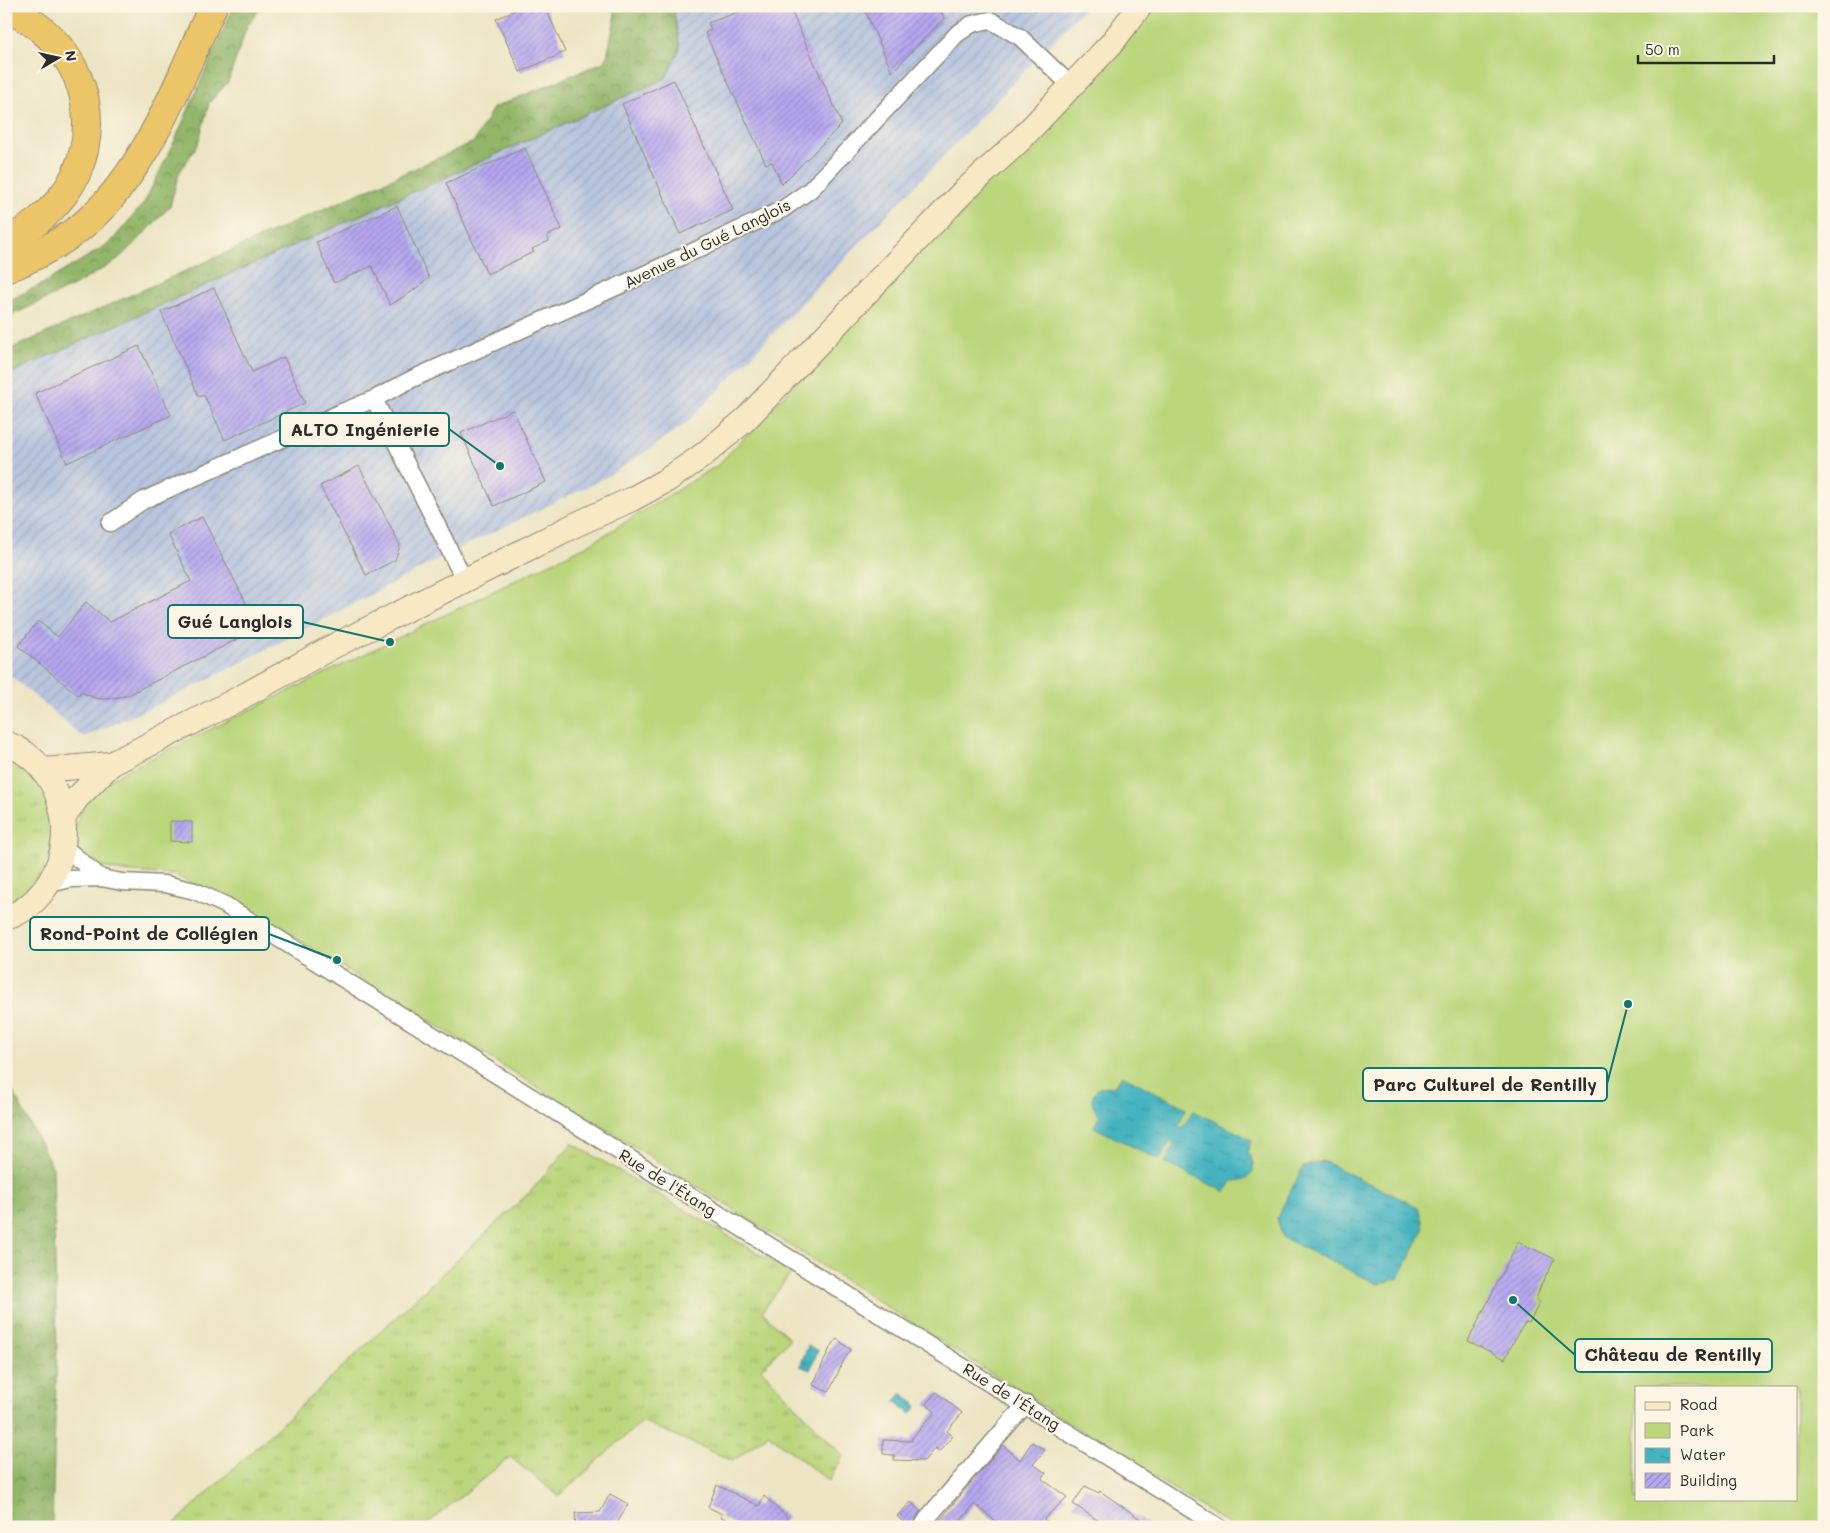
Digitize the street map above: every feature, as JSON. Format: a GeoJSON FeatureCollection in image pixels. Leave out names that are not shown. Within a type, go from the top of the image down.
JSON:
{"type":"FeatureCollection","features":[{"type":"Feature","properties":{"kind":"highway"},"geometry":{"type":"LineString","coordinates":[[6,269],[31,258],[73,233],[95,214],[121,186],[141,157],[157,128],[213,6]]}},
{"type":"Feature","properties":{"kind":"highway"},"geometry":{"type":"LineString","coordinates":[[6,8],[26,17],[42,29],[58,45],[71,63],[86,104],[84,150],[76,175],[51,209],[33,225],[6,242]]}},
{"type":"Feature","properties":{"kind":"main road"},"geometry":{"type":"LineString","coordinates":[[962,193],[1062,77],[1104,36],[1139,6]]}},
{"type":"Feature","properties":{"kind":"main road"},"geometry":{"type":"LineString","coordinates":[[64,817],[77,798],[112,764],[238,699],[330,648],[575,525],[632,499],[666,480],[702,456],[745,420],[962,193],[1018,141],[1072,86],[1111,44],[1139,6]]}},
{"type":"Feature","properties":{"kind":"main road"},"geometry":{"type":"LineString","coordinates":[[6,743],[23,752],[44,770],[57,792],[64,817],[64,847],[58,866],[49,884],[26,907],[6,918]]}},
{"type":"Feature","properties":{"kind":"main road"},"geometry":{"type":"LineString","coordinates":[[44,770],[112,764]]}},
{"type":"Feature","properties":{"kind":"street","name":"Avenue du Gué Langlois"},"geometry":{"type":"LineString","coordinates":[[110,523],[144,500],[374,399],[412,379],[654,270],[783,209],[810,190],[957,34],[972,24],[990,20],[1020,36],[1062,77]]}},
{"type":"Feature","properties":{"kind":"street"},"geometry":{"type":"LineString","coordinates":[[374,399],[465,581]]}},
{"type":"Feature","properties":{"kind":"street"},"geometry":{"type":"LineString","coordinates":[[64,847],[101,878]]}},
{"type":"Feature","properties":{"kind":"street","name":"Rue de l'Étang"},"geometry":{"type":"LineString","coordinates":[[49,884],[71,879],[101,878],[122,882],[165,884],[195,891],[225,905],[485,1070],[1026,1404],[1219,1527]]}},
{"type":"Feature","properties":{"kind":"street"},"geometry":{"type":"LineString","coordinates":[[922,1527],[929,1516],[1026,1404]]}},
{"type":"Feature","properties":{"kind":"shaded area"},"geometry":{"type":"Polygon","coordinates":[[[673,6],[1087,6],[690,420],[647,451],[603,479],[450,553],[198,685],[83,737],[6,672],[6,375],[665,78],[680,48],[673,6]]]}},
{"type":"Feature","properties":{"kind":"green space"},"geometry":{"type":"Polygon","coordinates":[[[234,6],[262,6],[247,26],[228,82],[209,103],[198,144],[179,173],[170,206],[116,261],[75,285],[6,318],[6,302],[44,283],[110,243],[144,203],[171,149],[234,6]]]}},
{"type":"Feature","properties":{"kind":"green space"},"geometry":{"type":"Polygon","coordinates":[[[614,6],[673,6],[680,48],[666,78],[6,375],[6,351],[474,142],[493,108],[606,61],[615,19],[614,6]]]}},
{"type":"Feature","properties":{"kind":"green space"},"geometry":{"type":"Polygon","coordinates":[[[1153,6],[1824,6],[1824,1527],[1233,1527],[643,1152],[264,919],[175,875],[120,871],[95,865],[77,850],[75,828],[83,806],[98,787],[127,770],[588,545],[718,465],[1153,6]]]}},
{"type":"Feature","properties":{"kind":"green space"},"geometry":{"type":"Polygon","coordinates":[[[6,753],[31,771],[43,788],[50,801],[54,831],[52,846],[40,874],[31,886],[19,896],[6,903],[6,753]]]}},
{"type":"Feature","properties":{"kind":"green space"},"geometry":{"type":"Polygon","coordinates":[[[6,1078],[53,1168],[57,1348],[52,1527],[6,1527],[6,1078]]]}},
{"type":"Feature","properties":{"kind":"green space"},"geometry":{"type":"Polygon","coordinates":[[[572,1143],[791,1273],[762,1312],[790,1339],[761,1369],[843,1456],[829,1481],[768,1434],[733,1461],[642,1421],[559,1496],[510,1457],[423,1527],[171,1527],[531,1191],[572,1143]]]}},
{"type":"Feature","properties":{"kind":"water"},"geometry":{"type":"Polygon","coordinates":[[[1122,1075],[1186,1108],[1178,1127],[1183,1127],[1193,1111],[1252,1140],[1247,1152],[1253,1163],[1252,1172],[1249,1176],[1245,1179],[1232,1181],[1226,1192],[1165,1163],[1174,1145],[1171,1141],[1159,1160],[1094,1127],[1100,1115],[1095,1110],[1093,1104],[1094,1094],[1101,1087],[1114,1087],[1122,1075]]]}},
{"type":"Feature","properties":{"kind":"water"},"geometry":{"type":"Polygon","coordinates":[[[1323,1161],[1418,1207],[1424,1228],[1399,1278],[1378,1284],[1283,1238],[1277,1218],[1303,1167],[1323,1161]]]}},
{"type":"Feature","properties":{"kind":"water"},"geometry":{"type":"Polygon","coordinates":[[[808,1346],[818,1350],[810,1370],[800,1366],[808,1346]]]}},
{"type":"Feature","properties":{"kind":"water"},"geometry":{"type":"Polygon","coordinates":[[[902,1393],[917,1406],[911,1414],[895,1401],[902,1393]]]}},
{"type":"Feature","properties":{"kind":"building"},"geometry":{"type":"Polygon","coordinates":[[[524,6],[545,6],[565,52],[520,72],[496,19],[524,6]]]}},
{"type":"Feature","properties":{"kind":"building"},"geometry":{"type":"Polygon","coordinates":[[[755,6],[789,6],[842,124],[782,184],[772,162],[766,164],[705,33],[711,30],[708,23],[755,6]]]}},
{"type":"Feature","properties":{"kind":"building"},"geometry":{"type":"Polygon","coordinates":[[[863,6],[939,6],[944,18],[892,72],[863,6]]]}},
{"type":"Feature","properties":{"kind":"building"},"geometry":{"type":"Polygon","coordinates":[[[674,80],[733,210],[680,234],[622,104],[674,80]]]}},
{"type":"Feature","properties":{"kind":"building"},"geometry":{"type":"Polygon","coordinates":[[[525,148],[562,229],[547,236],[549,241],[532,249],[534,252],[487,274],[446,183],[525,148]]]}},
{"type":"Feature","properties":{"kind":"building"},"geometry":{"type":"Polygon","coordinates":[[[397,206],[429,278],[410,293],[390,305],[372,266],[334,283],[316,242],[397,206]]]}},
{"type":"Feature","properties":{"kind":"building"},"geometry":{"type":"Polygon","coordinates":[[[214,288],[252,372],[284,357],[305,403],[225,440],[204,395],[199,397],[161,312],[214,288]]]}},
{"type":"Feature","properties":{"kind":"building"},"geometry":{"type":"Polygon","coordinates":[[[139,346],[171,415],[67,463],[35,393],[139,346]]]}},
{"type":"Feature","properties":{"kind":"building"},"geometry":{"type":"Polygon","coordinates":[[[513,410],[546,482],[494,506],[461,433],[513,410]]]}},
{"type":"Feature","properties":{"kind":"building"},"geometry":{"type":"Polygon","coordinates":[[[359,466],[400,545],[395,560],[366,575],[320,486],[359,466]]]}},
{"type":"Feature","properties":{"kind":"building"},"geometry":{"type":"Polygon","coordinates":[[[202,517],[259,628],[126,696],[105,699],[95,698],[81,692],[78,695],[18,646],[38,621],[58,637],[86,602],[110,622],[191,581],[168,534],[202,517]]]}},
{"type":"Feature","properties":{"kind":"building"},"geometry":{"type":"Polygon","coordinates":[[[170,821],[192,822],[192,842],[170,841],[170,821]]]}},
{"type":"Feature","properties":{"kind":"building"},"geometry":{"type":"Polygon","coordinates":[[[1518,1242],[1555,1259],[1540,1287],[1536,1300],[1540,1302],[1529,1323],[1526,1322],[1518,1333],[1505,1359],[1468,1341],[1518,1242]]]}},
{"type":"Feature","properties":{"kind":"building"},"geometry":{"type":"Polygon","coordinates":[[[837,1339],[851,1350],[844,1360],[829,1392],[813,1385],[830,1348],[837,1339]]]}},
{"type":"Feature","properties":{"kind":"building"},"geometry":{"type":"Polygon","coordinates":[[[937,1392],[962,1413],[947,1431],[953,1436],[939,1452],[935,1448],[924,1461],[894,1460],[894,1455],[883,1454],[883,1440],[912,1441],[912,1438],[935,1412],[926,1404],[937,1392]]]}},
{"type":"Feature","properties":{"kind":"building"},"geometry":{"type":"Polygon","coordinates":[[[1032,1442],[1045,1450],[1033,1464],[1046,1473],[1042,1479],[1067,1497],[1044,1519],[1053,1527],[1003,1527],[974,1504],[956,1527],[934,1527],[1003,1445],[1020,1460],[1032,1442]]]}},
{"type":"Feature","properties":{"kind":"building"},"geometry":{"type":"Polygon","coordinates":[[[717,1485],[759,1506],[764,1496],[787,1517],[781,1527],[740,1527],[721,1517],[722,1514],[708,1507],[717,1485]]]}},
{"type":"Feature","properties":{"kind":"building"},"geometry":{"type":"Polygon","coordinates":[[[1085,1486],[1099,1493],[1100,1491],[1152,1527],[1108,1527],[1073,1504],[1085,1486]]]}},
{"type":"Feature","properties":{"kind":"building"},"geometry":{"type":"Polygon","coordinates":[[[610,1494],[628,1504],[615,1527],[576,1527],[575,1513],[600,1512],[610,1494]]]}},
{"type":"Feature","properties":{"kind":"building"},"geometry":{"type":"Polygon","coordinates":[[[911,1502],[920,1511],[912,1527],[908,1527],[897,1516],[911,1502]]]}},
{"type":"Feature","properties":{"kind":"place","name":"ALTO Ingénierie"},"geometry":{"type":"Point","coordinates":[500,466]}},
{"type":"Feature","properties":{"kind":"place","name":"Gué Langlois"},"geometry":{"type":"Point","coordinates":[390,642]}},
{"type":"Feature","properties":{"kind":"place","name":"Rond-Point de Collégien"},"geometry":{"type":"Point","coordinates":[337,960]}},
{"type":"Feature","properties":{"kind":"place","name":"Parc Culturel de Rentilly"},"geometry":{"type":"Point","coordinates":[1628,1004]}},
{"type":"Feature","properties":{"kind":"place","name":"Château de Rentilly"},"geometry":{"type":"Point","coordinates":[1513,1300]}}]}
